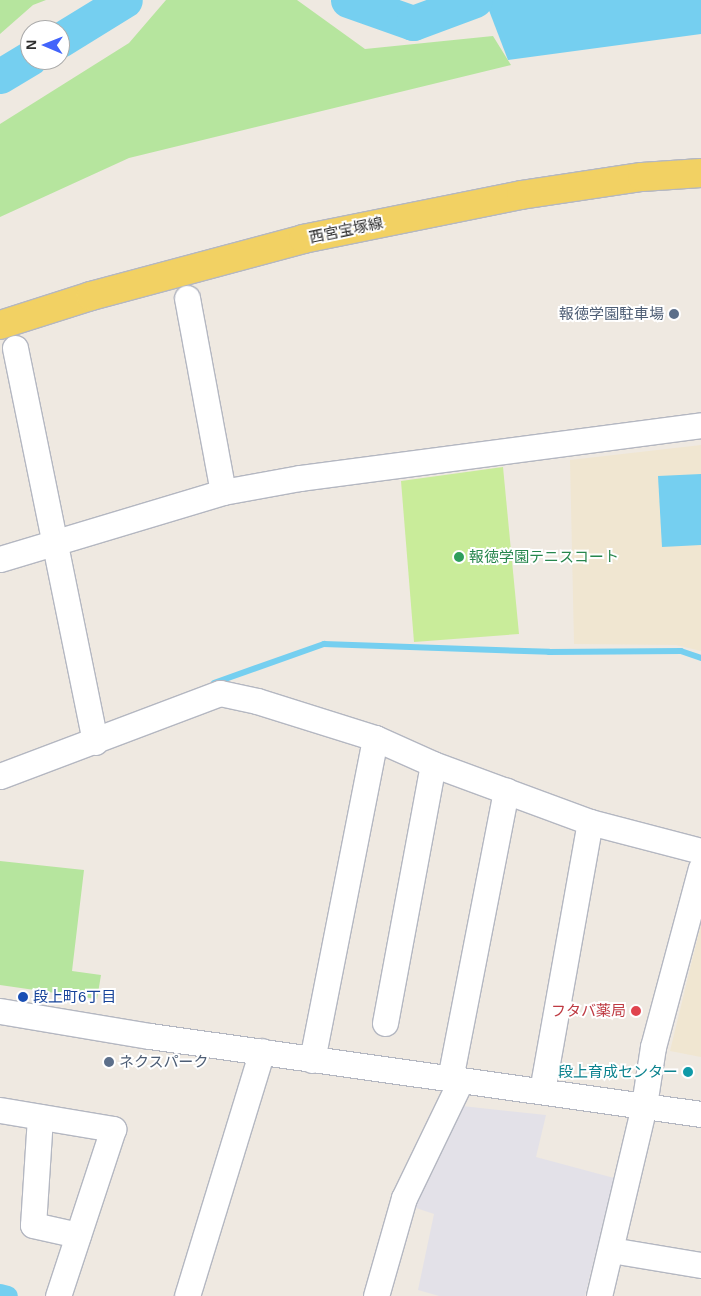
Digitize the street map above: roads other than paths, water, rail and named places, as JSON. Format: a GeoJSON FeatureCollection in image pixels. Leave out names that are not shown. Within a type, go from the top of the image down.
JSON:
{"type":"FeatureCollection","features":[{"type":"Feature","properties":{"kind":"main road","name":"西宮宝塚線"},"geometry":{"type":"LineString","coordinates":[[0,325],[100,293],[303,239],[521,195],[642,177],[701,172]]}},
{"type":"Feature","properties":{"kind":"street"},"geometry":{"type":"LineString","coordinates":[[187,298],[223,492]]}},
{"type":"Feature","properties":{"kind":"street"},"geometry":{"type":"LineString","coordinates":[[15,348],[95,742]]}},
{"type":"Feature","properties":{"kind":"street"},"geometry":{"type":"LineString","coordinates":[[0,558],[223,492],[300,478],[701,426]]}},
{"type":"Feature","properties":{"kind":"street"},"geometry":{"type":"LineString","coordinates":[[0,776],[95,742],[220,693],[258,701],[375,738],[433,764],[590,822],[701,852]]}},
{"type":"Feature","properties":{"kind":"street"},"geometry":{"type":"LineString","coordinates":[[312,1060],[375,738]]}},
{"type":"Feature","properties":{"kind":"street"},"geometry":{"type":"LineString","coordinates":[[386,1023],[433,764]]}},
{"type":"Feature","properties":{"kind":"street"},"geometry":{"type":"LineString","coordinates":[[376,1296],[404,1198],[456,1080],[506,790]]}},
{"type":"Feature","properties":{"kind":"street"},"geometry":{"type":"LineString","coordinates":[[542,1091],[590,822]]}},
{"type":"Feature","properties":{"kind":"street"},"geometry":{"type":"LineString","coordinates":[[599,1296],[644,1105],[653,1047],[701,868]]}},
{"type":"Feature","properties":{"kind":"street"},"geometry":{"type":"LineString","coordinates":[[0,1011],[312,1060],[701,1114]]}},
{"type":"Feature","properties":{"kind":"street"},"geometry":{"type":"LineString","coordinates":[[187,1296],[262,1051]]}},
{"type":"Feature","properties":{"kind":"street"},"geometry":{"type":"LineString","coordinates":[[0,1110],[113,1129],[58,1296]]}},
{"type":"Feature","properties":{"kind":"street"},"geometry":{"type":"LineString","coordinates":[[40,1117],[33,1225],[78,1235]]}},
{"type":"Feature","properties":{"kind":"street"},"geometry":{"type":"LineString","coordinates":[[611,1250],[701,1265]]}},
{"type":"Feature","properties":{"kind":"water"},"geometry":{"type":"Polygon","coordinates":[[[485,0],[701,0],[701,34],[508,60],[485,0]]]}},
{"type":"Feature","properties":{"kind":"water"},"geometry":{"type":"Polygon","coordinates":[[[701,474],[701,545],[662,547],[658,476],[701,474]]]}},
{"type":"Feature","properties":{"kind":"waterway"},"geometry":{"type":"LineString","coordinates":[[70,34],[125,0]]}},
{"type":"Feature","properties":{"kind":"waterway"},"geometry":{"type":"LineString","coordinates":[[348,0],[413,23],[475,0]]}},
{"type":"Feature","properties":{"kind":"waterway"},"geometry":{"type":"LineString","coordinates":[[0,76],[20,64]]}},
{"type":"Feature","properties":{"kind":"waterway"},"geometry":{"type":"LineString","coordinates":[[214,683],[324,644],[549,652],[681,651],[701,658]]}},
{"type":"Feature","properties":{"kind":"waterway"},"geometry":{"type":"LineString","coordinates":[[0,1294],[8,1296]]}},
{"type":"Feature","properties":{"kind":"place","name":"報徳学園駐車場"},"geometry":{"type":"Point","coordinates":[674,314]}},
{"type":"Feature","properties":{"kind":"place","name":"報徳学園テニスコート"},"geometry":{"type":"Point","coordinates":[459,557]}},
{"type":"Feature","properties":{"kind":"place","name":"段上町6丁目"},"geometry":{"type":"Point","coordinates":[23,997]}},
{"type":"Feature","properties":{"kind":"place","name":"フタバ薬局"},"geometry":{"type":"Point","coordinates":[636,1011]}},
{"type":"Feature","properties":{"kind":"place","name":"ネクスパーク"},"geometry":{"type":"Point","coordinates":[109,1062]}},
{"type":"Feature","properties":{"kind":"place","name":"段上育成センター"},"geometry":{"type":"Point","coordinates":[688,1072]}}]}
